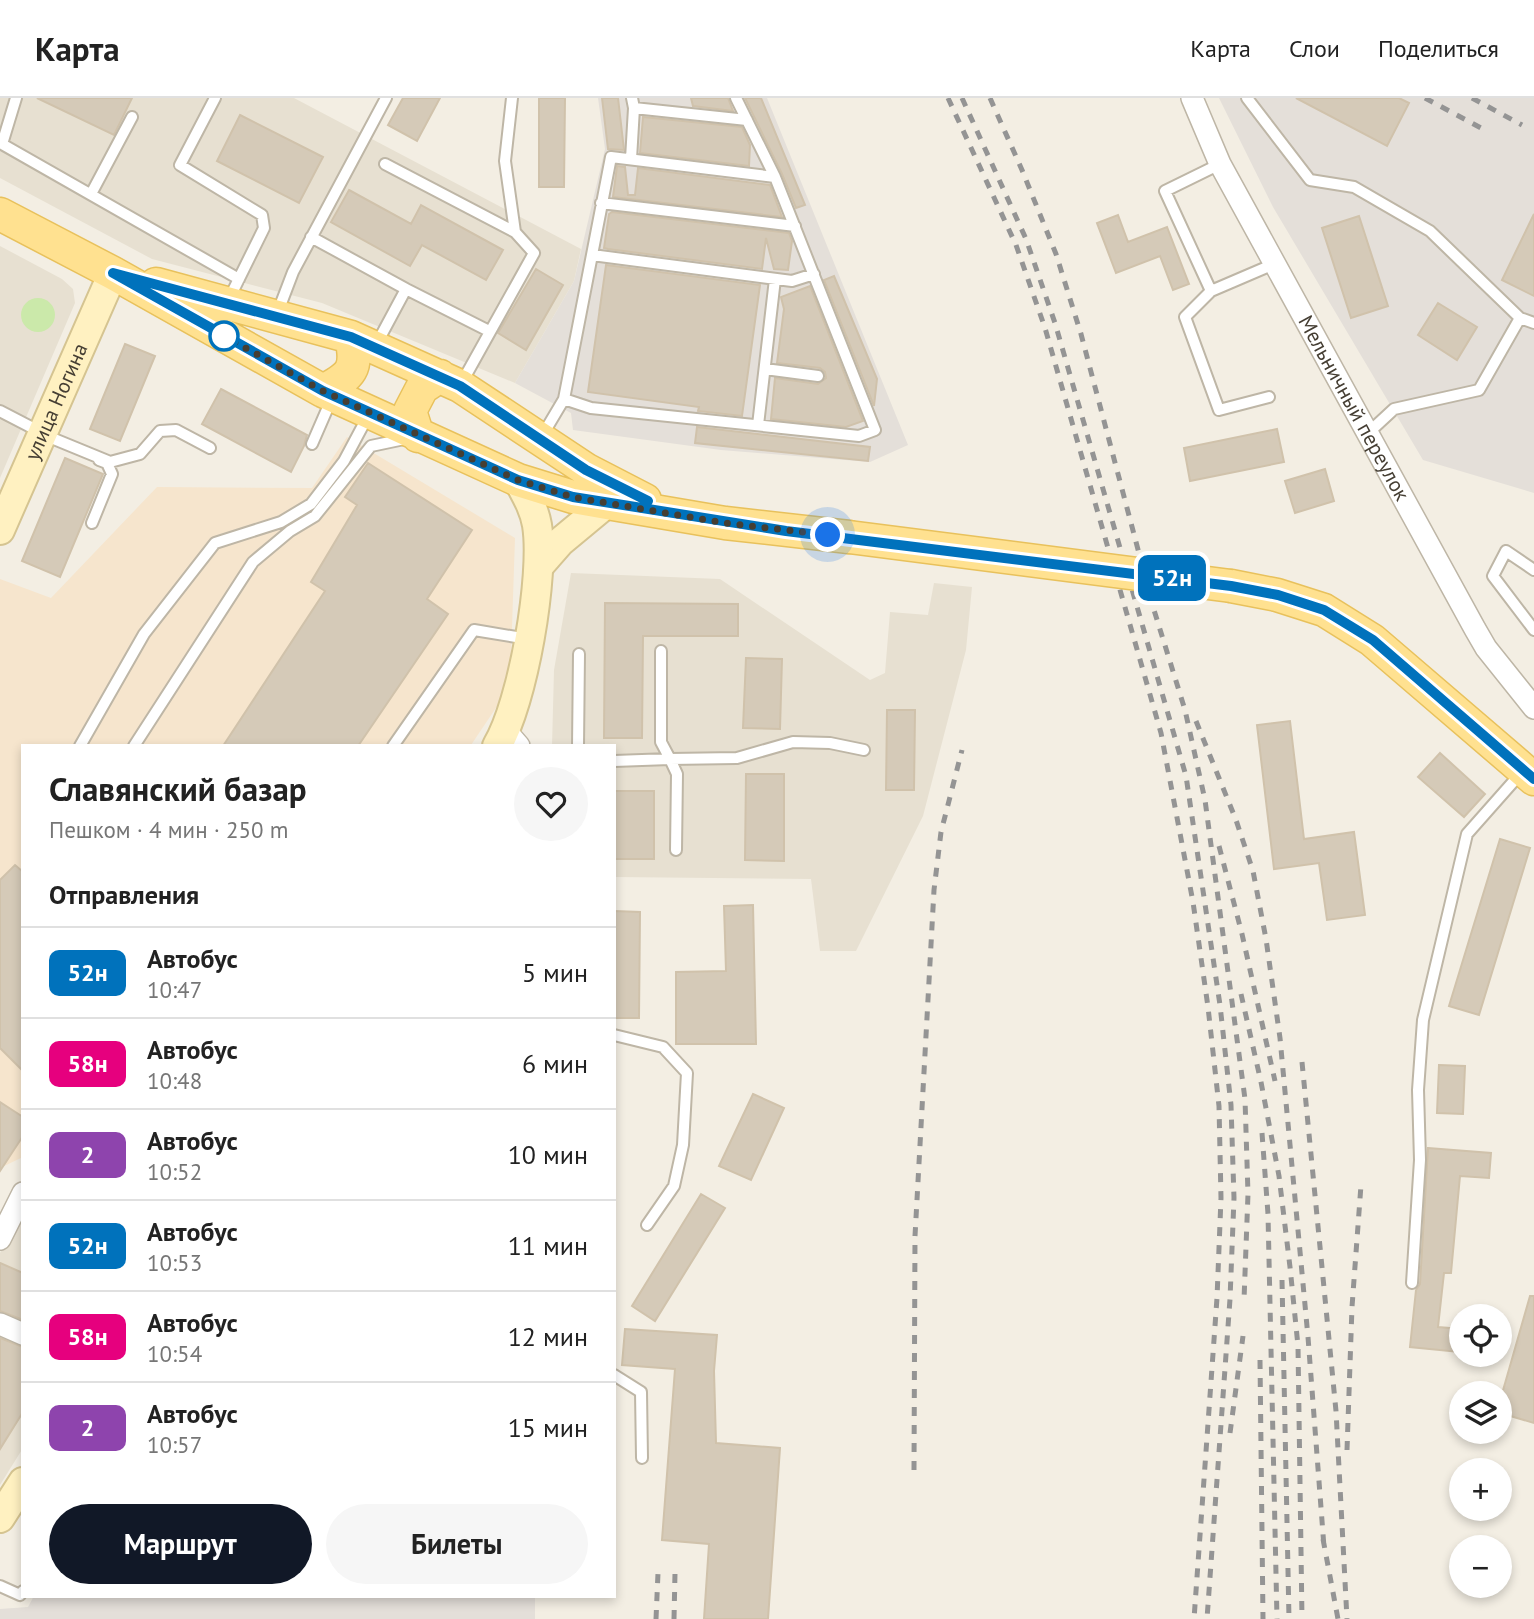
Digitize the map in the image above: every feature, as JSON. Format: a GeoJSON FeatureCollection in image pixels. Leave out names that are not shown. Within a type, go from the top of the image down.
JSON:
{"type":"FeatureCollection","features":[{"type":"Feature","properties":{"kind":"main road"},"geometry":{"type":"LineString","coordinates":[[0,214],[113,273],[328,394],[376,427],[418,436],[518,480],[573,497],[737,524],[1231,586],[1278,595],[1324,610],[1373,640],[1529,775]]}},
{"type":"Feature","properties":{"kind":"main road"},"geometry":{"type":"LineString","coordinates":[[113,273],[233,290],[275,316],[363,342],[450,381],[586,470],[668,512]]}},
{"type":"Feature","properties":{"kind":"main road"},"geometry":{"type":"LineString","coordinates":[[328,394],[345,379],[363,342]]}},
{"type":"Feature","properties":{"kind":"main road"},"geometry":{"type":"LineString","coordinates":[[418,436],[410,411],[422,388],[450,381]]}},
{"type":"Feature","properties":{"kind":"street","name":"Мельничный переулок"},"geometry":{"type":"LineString","coordinates":[[1192,98],[1220,164],[1486,648],[1534,708]]}},
{"type":"Feature","properties":{"kind":"street","name":"улица Ногина"},"geometry":{"type":"LineString","coordinates":[[0,530],[49,436],[113,273]]}},
{"type":"Feature","properties":{"kind":"street"},"geometry":{"type":"LineString","coordinates":[[507,741],[520,685],[539,566],[537,525],[530,502],[518,480]]}},
{"type":"Feature","properties":{"kind":"street"},"geometry":{"type":"LineString","coordinates":[[539,566],[567,535],[607,503]]}},
{"type":"Feature","properties":{"kind":"street"},"geometry":{"type":"LineString","coordinates":[[0,1239],[21,1197]]}},
{"type":"Feature","properties":{"kind":"street"},"geometry":{"type":"LineString","coordinates":[[0,1324],[21,1333]]}},
{"type":"Feature","properties":{"kind":"street"},"geometry":{"type":"LineString","coordinates":[[0,1518],[21,1485]]}},
{"type":"Feature","properties":{"kind":"lane"},"geometry":{"type":"LineString","coordinates":[[16,98],[2,144],[91,194],[233,290],[264,228],[262,215],[180,164],[215,98]]}},
{"type":"Feature","properties":{"kind":"lane"},"geometry":{"type":"LineString","coordinates":[[275,316],[293,272],[386,98]]}},
{"type":"Feature","properties":{"kind":"lane"},"geometry":{"type":"LineString","coordinates":[[512,98],[505,161],[515,232]]}},
{"type":"Feature","properties":{"kind":"lane"},"geometry":{"type":"LineString","coordinates":[[564,399],[591,408],[859,436],[875,430],[775,177],[736,98]]}},
{"type":"Feature","properties":{"kind":"lane"},"geometry":{"type":"LineString","coordinates":[[1247,98],[1310,180],[1354,187],[1430,231],[1520,318],[1534,323]]}},
{"type":"Feature","properties":{"kind":"lane"},"geometry":{"type":"LineString","coordinates":[[631,159],[633,103],[747,120]]}},
{"type":"Feature","properties":{"kind":"lane"},"geometry":{"type":"LineString","coordinates":[[91,194],[132,117]]}},
{"type":"Feature","properties":{"kind":"lane"},"geometry":{"type":"LineString","coordinates":[[541,439],[564,399],[611,157],[775,177]]}},
{"type":"Feature","properties":{"kind":"lane"},"geometry":{"type":"LineString","coordinates":[[384,164],[515,232],[534,253],[489,331],[450,381]]}},
{"type":"Feature","properties":{"kind":"lane"},"geometry":{"type":"LineString","coordinates":[[1211,291],[1164,191],[1220,164]]}},
{"type":"Feature","properties":{"kind":"lane"},"geometry":{"type":"LineString","coordinates":[[601,203],[794,226]]}},
{"type":"Feature","properties":{"kind":"lane"},"geometry":{"type":"LineString","coordinates":[[311,237],[489,331]]}},
{"type":"Feature","properties":{"kind":"lane"},"geometry":{"type":"LineString","coordinates":[[592,255],[792,281],[814,274]]}},
{"type":"Feature","properties":{"kind":"lane"},"geometry":{"type":"LineString","coordinates":[[1269,397],[1219,410],[1185,317],[1211,291],[1274,264]]}},
{"type":"Feature","properties":{"kind":"lane"},"geometry":{"type":"LineString","coordinates":[[758,425],[775,279]]}},
{"type":"Feature","properties":{"kind":"lane"},"geometry":{"type":"LineString","coordinates":[[363,342],[406,289]]}},
{"type":"Feature","properties":{"kind":"lane"},"geometry":{"type":"LineString","coordinates":[[1367,434],[1394,409],[1479,390],[1520,318]]}},
{"type":"Feature","properties":{"kind":"lane"},"geometry":{"type":"LineString","coordinates":[[765,369],[818,376]]}},
{"type":"Feature","properties":{"kind":"lane"},"geometry":{"type":"LineString","coordinates":[[312,444],[328,394]]}},
{"type":"Feature","properties":{"kind":"lane"},"geometry":{"type":"LineString","coordinates":[[0,411],[107,463],[112,474],[92,523]]}},
{"type":"Feature","properties":{"kind":"lane"},"geometry":{"type":"LineString","coordinates":[[81,744],[144,634],[215,543],[281,522],[311,504],[344,461],[376,427]]}},
{"type":"Feature","properties":{"kind":"lane"},"geometry":{"type":"LineString","coordinates":[[135,744],[253,562],[290,531],[315,516],[376,427]]}},
{"type":"Feature","properties":{"kind":"lane"},"geometry":{"type":"LineString","coordinates":[[49,436],[110,462],[140,454],[160,431],[176,430],[211,448]]}},
{"type":"Feature","properties":{"kind":"lane"},"geometry":{"type":"LineString","coordinates":[[1534,570],[1506,551],[1493,576],[1534,629]]}},
{"type":"Feature","properties":{"kind":"lane"},"geometry":{"type":"LineString","coordinates":[[394,744],[474,631],[528,639]]}},
{"type":"Feature","properties":{"kind":"lane"},"geometry":{"type":"LineString","coordinates":[[661,651],[660,742],[677,774],[676,850]]}},
{"type":"Feature","properties":{"kind":"lane"},"geometry":{"type":"LineString","coordinates":[[578,744],[579,654]]}},
{"type":"Feature","properties":{"kind":"lane"},"geometry":{"type":"LineString","coordinates":[[616,761],[737,758],[793,742],[830,743],[864,750]]}},
{"type":"Feature","properties":{"kind":"lane"},"geometry":{"type":"LineString","coordinates":[[1412,1283],[1420,1160],[1418,1090],[1423,1020],[1467,834],[1529,775]]}},
{"type":"Feature","properties":{"kind":"lane"},"geometry":{"type":"LineString","coordinates":[[616,1035],[663,1047],[687,1073],[683,1145],[674,1186],[647,1225]]}},
{"type":"Feature","properties":{"kind":"lane"},"geometry":{"type":"LineString","coordinates":[[616,1376],[641,1392],[642,1458]]}},
{"type":"Feature","properties":{"kind":"lane"},"geometry":{"type":"LineString","coordinates":[[0,1586],[21,1594]]}},
{"type":"Feature","properties":{"kind":"shaded area"},"geometry":{"type":"Polygon","coordinates":[[[0,98],[294,98],[581,249],[574,281],[515,383],[322,303],[152,259],[0,178],[0,98]]]}},
{"type":"Feature","properties":{"kind":"shaded area"},"geometry":{"type":"Polygon","coordinates":[[[598,98],[767,98],[908,445],[870,462],[721,450],[573,430],[571,413],[515,383],[574,281],[605,149],[598,98]]]}},
{"type":"Feature","properties":{"kind":"shaded area"},"geometry":{"type":"Polygon","coordinates":[[[1219,98],[1534,98],[1534,493],[1423,460],[1273,207],[1219,98]]]}},
{"type":"Feature","properties":{"kind":"shaded area"},"geometry":{"type":"Polygon","coordinates":[[[0,246],[62,279],[73,289],[75,303],[0,478],[0,246]]]}},
{"type":"Feature","properties":{"kind":"shaded area"},"geometry":{"type":"Polygon","coordinates":[[[347,437],[515,538],[510,687],[472,744],[21,744],[21,1158],[0,1168],[0,579],[51,598],[157,487],[312,488],[347,437]]]}},
{"type":"Feature","properties":{"kind":"shaded area"},"geometry":{"type":"Polygon","coordinates":[[[571,573],[720,579],[870,680],[885,673],[890,612],[928,615],[934,583],[972,587],[966,650],[923,816],[856,951],[820,951],[811,879],[616,877],[616,744],[552,744],[554,670],[571,573]]]}},
{"type":"Feature","properties":{"kind":"shaded area"},"geometry":{"type":"Polygon","coordinates":[[[21,1212],[21,1329],[0,1318],[0,1253],[21,1212]]]}},
{"type":"Feature","properties":{"kind":"shaded area"},"geometry":{"type":"Polygon","coordinates":[[[0,1330],[21,1339],[21,1451],[0,1485],[0,1330]]]}},
{"type":"Feature","properties":{"kind":"shaded area"},"geometry":{"type":"Polygon","coordinates":[[[33,1598],[535,1598],[535,1619],[0,1619],[0,1609],[28,1607],[33,1598]]]}},
{"type":"Feature","properties":{"kind":"green space"},"geometry":{"type":"Polygon","coordinates":[[[38,298],[50,303],[55,315],[50,327],[38,332],[26,327],[21,315],[26,303],[38,298]]]}},
{"type":"Feature","properties":{"kind":"building"},"geometry":{"type":"Polygon","coordinates":[[[37,98],[132,98],[114,135],[37,98]]]}},
{"type":"Feature","properties":{"kind":"building"},"geometry":{"type":"Polygon","coordinates":[[[403,98],[440,98],[417,141],[388,125],[403,98]]]}},
{"type":"Feature","properties":{"kind":"building"},"geometry":{"type":"Polygon","coordinates":[[[539,98],[565,98],[564,187],[539,187],[539,98]]]}},
{"type":"Feature","properties":{"kind":"building"},"geometry":{"type":"Polygon","coordinates":[[[602,98],[618,98],[624,150],[608,149],[602,98]]]}},
{"type":"Feature","properties":{"kind":"building"},"geometry":{"type":"Polygon","coordinates":[[[691,98],[728,98],[733,111],[693,106],[691,98]]]}},
{"type":"Feature","properties":{"kind":"building"},"geometry":{"type":"Polygon","coordinates":[[[745,98],[761,98],[805,205],[796,208],[745,98]]]}},
{"type":"Feature","properties":{"kind":"building"},"geometry":{"type":"Polygon","coordinates":[[[1296,98],[1399,98],[1409,103],[1387,146],[1296,98]]]}},
{"type":"Feature","properties":{"kind":"building"},"geometry":{"type":"Polygon","coordinates":[[[240,115],[323,157],[299,203],[217,161],[240,115]]]}},
{"type":"Feature","properties":{"kind":"building"},"geometry":{"type":"Polygon","coordinates":[[[643,117],[742,127],[750,145],[749,166],[640,153],[643,117]]]}},
{"type":"Feature","properties":{"kind":"building"},"geometry":{"type":"Polygon","coordinates":[[[617,166],[625,167],[628,195],[635,195],[638,168],[770,185],[782,217],[613,197],[617,166]]]}},
{"type":"Feature","properties":{"kind":"building"},"geometry":{"type":"Polygon","coordinates":[[[349,190],[411,224],[421,205],[503,250],[486,280],[422,245],[410,266],[331,222],[349,190]]]}},
{"type":"Feature","properties":{"kind":"building"},"geometry":{"type":"Polygon","coordinates":[[[612,212],[789,233],[792,241],[788,270],[774,269],[766,238],[762,269],[604,248],[609,214],[612,212]]]}},
{"type":"Feature","properties":{"kind":"building"},"geometry":{"type":"Polygon","coordinates":[[[1534,214],[1534,296],[1502,280],[1534,214]]]}},
{"type":"Feature","properties":{"kind":"building"},"geometry":{"type":"Polygon","coordinates":[[[1118,215],[1128,242],[1167,227],[1189,284],[1173,290],[1160,256],[1116,273],[1097,223],[1118,215]]]}},
{"type":"Feature","properties":{"kind":"building"},"geometry":{"type":"Polygon","coordinates":[[[1359,216],[1388,306],[1351,318],[1322,228],[1359,216]]]}},
{"type":"Feature","properties":{"kind":"building"},"geometry":{"type":"Polygon","coordinates":[[[606,265],[760,285],[742,416],[698,411],[699,407],[588,392],[606,265]]]}},
{"type":"Feature","properties":{"kind":"building"},"geometry":{"type":"Polygon","coordinates":[[[536,269],[563,285],[526,350],[498,333],[536,269]]]}},
{"type":"Feature","properties":{"kind":"building"},"geometry":{"type":"Polygon","coordinates":[[[834,276],[877,379],[874,406],[824,280],[834,276]]]}},
{"type":"Feature","properties":{"kind":"building"},"geometry":{"type":"Polygon","coordinates":[[[810,286],[863,421],[846,427],[771,419],[775,378],[818,384],[826,378],[825,372],[820,368],[777,363],[784,309],[781,297],[810,286]]]}},
{"type":"Feature","properties":{"kind":"building"},"geometry":{"type":"Polygon","coordinates":[[[1438,303],[1477,327],[1457,360],[1418,335],[1438,303]]]}},
{"type":"Feature","properties":{"kind":"building"},"geometry":{"type":"Polygon","coordinates":[[[125,344],[155,356],[120,441],[90,429],[125,344]]]}},
{"type":"Feature","properties":{"kind":"building"},"geometry":{"type":"Polygon","coordinates":[[[221,389],[307,435],[291,472],[202,424],[221,389]]]}},
{"type":"Feature","properties":{"kind":"building"},"geometry":{"type":"Polygon","coordinates":[[[697,427],[870,447],[868,461],[695,443],[697,427]]]}},
{"type":"Feature","properties":{"kind":"building"},"geometry":{"type":"Polygon","coordinates":[[[1277,429],[1284,462],[1190,481],[1184,448],[1277,429]]]}},
{"type":"Feature","properties":{"kind":"building"},"geometry":{"type":"Polygon","coordinates":[[[65,458],[103,474],[60,577],[22,561],[65,458]]]}},
{"type":"Feature","properties":{"kind":"building"},"geometry":{"type":"Polygon","coordinates":[[[368,463],[472,530],[427,599],[448,614],[359,744],[224,744],[325,591],[311,582],[357,505],[345,497],[368,463]]]}},
{"type":"Feature","properties":{"kind":"building"},"geometry":{"type":"Polygon","coordinates":[[[1325,469],[1334,501],[1295,513],[1285,481],[1325,469]]]}},
{"type":"Feature","properties":{"kind":"building"},"geometry":{"type":"Polygon","coordinates":[[[605,603],[738,604],[738,636],[643,636],[642,738],[604,738],[605,603]]]}},
{"type":"Feature","properties":{"kind":"building"},"geometry":{"type":"Polygon","coordinates":[[[746,658],[782,659],[780,729],[743,728],[746,658]]]}},
{"type":"Feature","properties":{"kind":"building"},"geometry":{"type":"Polygon","coordinates":[[[887,710],[915,710],[914,790],[886,790],[887,710]]]}},
{"type":"Feature","properties":{"kind":"building"},"geometry":{"type":"Polygon","coordinates":[[[1290,721],[1304,839],[1354,832],[1365,915],[1327,920],[1319,863],[1274,869],[1257,725],[1290,721]]]}},
{"type":"Feature","properties":{"kind":"building"},"geometry":{"type":"Polygon","coordinates":[[[1440,753],[1485,794],[1464,817],[1418,777],[1440,753]]]}},
{"type":"Feature","properties":{"kind":"building"},"geometry":{"type":"Polygon","coordinates":[[[746,774],[784,774],[784,861],[745,860],[746,774]]]}},
{"type":"Feature","properties":{"kind":"building"},"geometry":{"type":"Polygon","coordinates":[[[616,791],[654,791],[654,859],[616,859],[616,791]]]}},
{"type":"Feature","properties":{"kind":"building"},"geometry":{"type":"Polygon","coordinates":[[[1500,839],[1530,848],[1479,1015],[1449,1006],[1500,839]]]}},
{"type":"Feature","properties":{"kind":"building"},"geometry":{"type":"Polygon","coordinates":[[[15,865],[21,870],[21,1069],[0,1048],[0,880],[15,865]]]}},
{"type":"Feature","properties":{"kind":"building"},"geometry":{"type":"Polygon","coordinates":[[[753,905],[756,1044],[676,1044],[676,972],[726,971],[724,906],[753,905]]]}},
{"type":"Feature","properties":{"kind":"building"},"geometry":{"type":"Polygon","coordinates":[[[616,911],[640,912],[639,1018],[616,1018],[616,911]]]}},
{"type":"Feature","properties":{"kind":"building"},"geometry":{"type":"Polygon","coordinates":[[[1439,1065],[1465,1066],[1463,1114],[1437,1113],[1439,1065]]]}},
{"type":"Feature","properties":{"kind":"building"},"geometry":{"type":"Polygon","coordinates":[[[753,1094],[784,1108],[751,1180],[719,1166],[753,1094]]]}},
{"type":"Feature","properties":{"kind":"building"},"geometry":{"type":"Polygon","coordinates":[[[0,1102],[21,1116],[21,1139],[0,1171],[0,1102]]]}},
{"type":"Feature","properties":{"kind":"building"},"geometry":{"type":"Polygon","coordinates":[[[1428,1148],[1491,1153],[1489,1178],[1460,1176],[1451,1273],[1444,1273],[1438,1327],[1449,1328],[1449,1351],[1410,1347],[1416,1290],[1420,1284],[1428,1148]]]}},
{"type":"Feature","properties":{"kind":"building"},"geometry":{"type":"Polygon","coordinates":[[[701,1194],[725,1208],[655,1321],[632,1306],[701,1194]]]}},
{"type":"Feature","properties":{"kind":"building"},"geometry":{"type":"Polygon","coordinates":[[[0,1263],[21,1272],[21,1319],[0,1311],[0,1263]]]}},
{"type":"Feature","properties":{"kind":"building"},"geometry":{"type":"Polygon","coordinates":[[[1530,1296],[1534,1296],[1534,1423],[1512,1417],[1512,1381],[1506,1381],[1512,1367],[1530,1296]]]}},
{"type":"Feature","properties":{"kind":"building"},"geometry":{"type":"Polygon","coordinates":[[[625,1329],[717,1335],[714,1371],[716,1443],[780,1448],[768,1619],[704,1619],[709,1544],[662,1540],[675,1369],[622,1365],[625,1329]]]}},
{"type":"Feature","properties":{"kind":"building"},"geometry":{"type":"Polygon","coordinates":[[[0,1338],[21,1346],[21,1415],[0,1449],[0,1338]]]}},
{"type":"Feature","properties":{"kind":"railway"},"geometry":{"type":"LineString","coordinates":[[948,98],[1016,245],[1045,328],[1161,733],[1193,902],[1219,1106],[1221,1198],[1217,1298],[1194,1619]]}},
{"type":"Feature","properties":{"kind":"railway"},"geometry":{"type":"LineString","coordinates":[[962,98],[1026,239],[1055,323],[1186,776],[1220,1005],[1231,1105],[1234,1198],[1230,1299],[1207,1619]]}},
{"type":"Feature","properties":{"kind":"railway"},"geometry":{"type":"LineString","coordinates":[[990,98],[1056,254],[1081,334],[1154,610],[1185,710],[1205,800],[1245,1099],[1248,1194],[1244,1300]]}},
{"type":"Feature","properties":{"kind":"railway"},"geometry":{"type":"LineString","coordinates":[[1425,98],[1483,129]]}},
{"type":"Feature","properties":{"kind":"railway"},"geometry":{"type":"LineString","coordinates":[[1472,98],[1522,125]]}},
{"type":"Feature","properties":{"kind":"railway"},"geometry":{"type":"LineString","coordinates":[[1196,721],[1236,820],[1253,871],[1266,939],[1280,1038],[1308,1337],[1324,1547]]}},
{"type":"Feature","properties":{"kind":"railway"},"geometry":{"type":"LineString","coordinates":[[914,1470],[915,1236],[934,890],[941,832],[962,750]]}},
{"type":"Feature","properties":{"kind":"railway"},"geometry":{"type":"LineString","coordinates":[[1219,846],[1275,1081]]}},
{"type":"Feature","properties":{"kind":"railway"},"geometry":{"type":"LineString","coordinates":[[1241,994],[1279,1176],[1298,1346],[1302,1619]]}},
{"type":"Feature","properties":{"kind":"railway"},"geometry":{"type":"LineString","coordinates":[[1302,1062],[1336,1411],[1347,1619]]}},
{"type":"Feature","properties":{"kind":"railway"},"geometry":{"type":"LineString","coordinates":[[1262,1133],[1268,1214],[1277,1619]]}},
{"type":"Feature","properties":{"kind":"railway"},"geometry":{"type":"LineString","coordinates":[[1347,1450],[1352,1307],[1361,1185]]}},
{"type":"Feature","properties":{"kind":"railway"},"geometry":{"type":"LineString","coordinates":[[1282,1280],[1289,1619]]}},
{"type":"Feature","properties":{"kind":"railway"},"geometry":{"type":"LineString","coordinates":[[1230,1433],[1243,1336]]}},
{"type":"Feature","properties":{"kind":"railway"},"geometry":{"type":"LineString","coordinates":[[1260,1360],[1263,1619]]}},
{"type":"Feature","properties":{"kind":"railway"},"geometry":{"type":"LineString","coordinates":[[1323,1539],[1338,1619]]}},
{"type":"Feature","properties":{"kind":"railway"},"geometry":{"type":"LineString","coordinates":[[656,1619],[658,1573]]}},
{"type":"Feature","properties":{"kind":"railway"},"geometry":{"type":"LineString","coordinates":[[674,1619],[675,1573]]}},
{"type":"Feature","properties":{"kind":"bus line","name":"52н"},"geometry":{"type":"LineString","coordinates":[[648,501],[586,470],[460,386],[351,337],[113,273],[323,391],[518,480],[573,497],[725,523],[1231,586],[1278,595],[1324,610],[1373,640],[1534,779]]}},
{"type":"Feature","properties":{"kind":"route"},"geometry":{"type":"LineString","coordinates":[[224,336],[323,391],[518,480],[573,497],[725,523],[828,535]]}}]}
